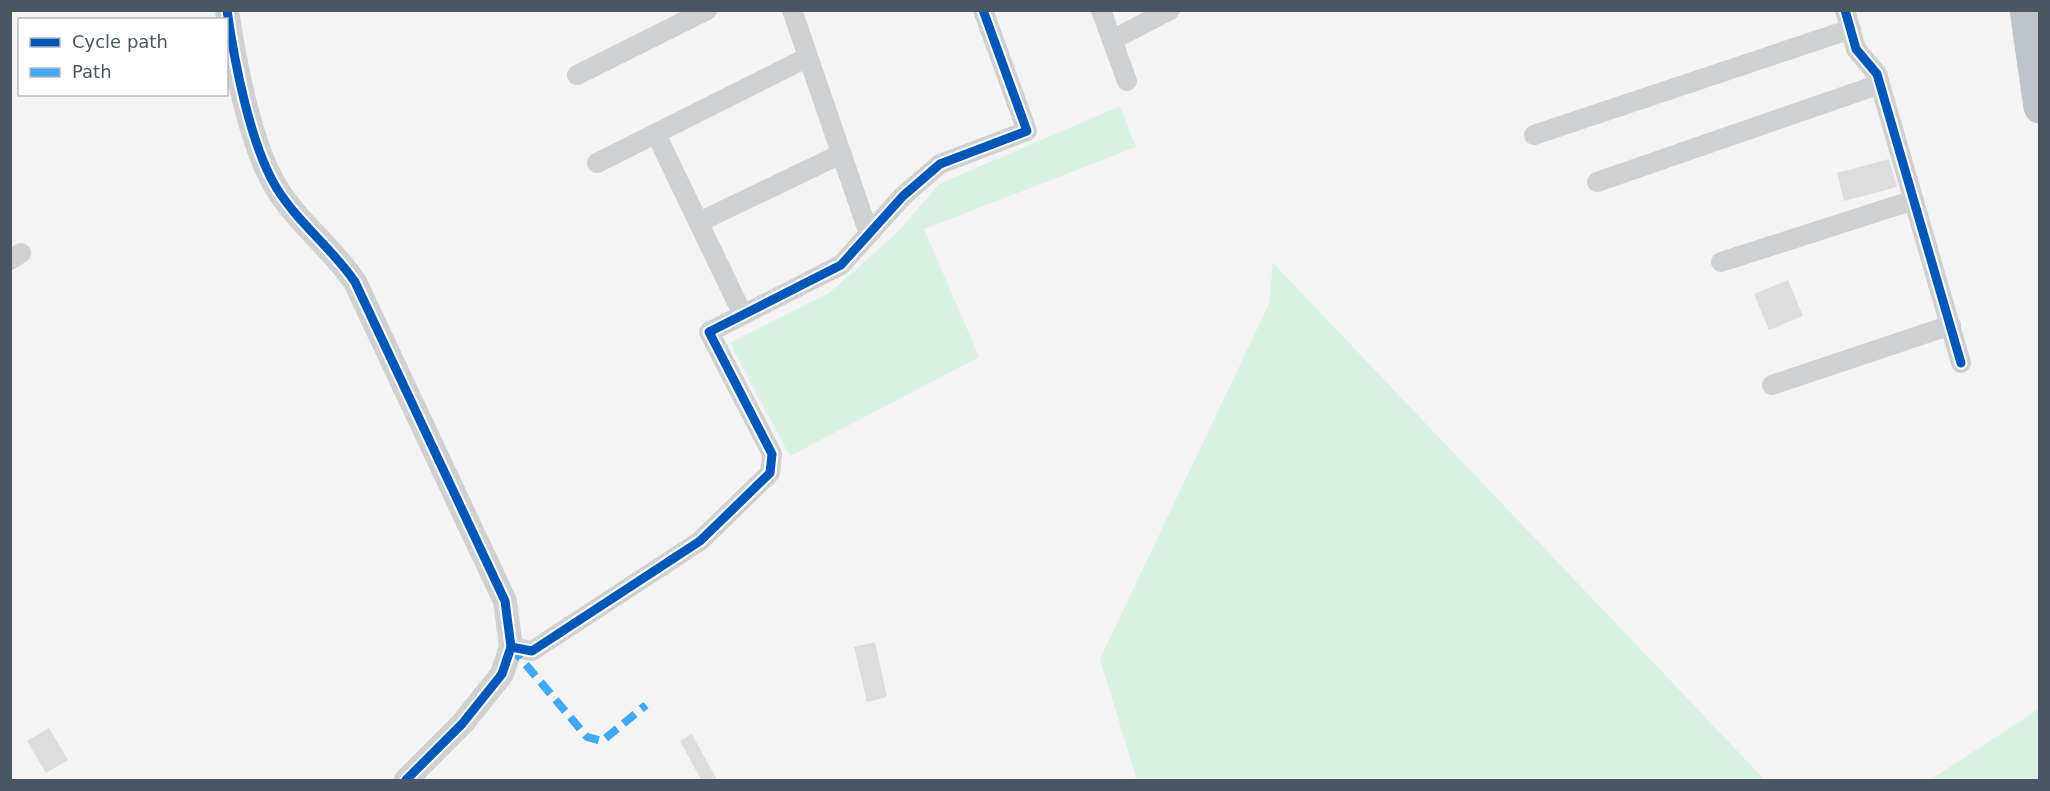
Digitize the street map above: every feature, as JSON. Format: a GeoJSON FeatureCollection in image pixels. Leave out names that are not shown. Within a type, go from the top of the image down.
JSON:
{"type":"FeatureCollection","features":[{"type":"Feature","properties":{"kind":"highway"},"geometry":{"type":"LineString","coordinates":[[2026,10],[2040,107]]}},
{"type":"Feature","properties":{"kind":"street"},"geometry":{"type":"LineString","coordinates":[[227,10],[246,103],[260,152],[276,187],[305,225],[344,266],[366,304],[505,601],[511,647],[502,674],[462,724],[406,780]]}},
{"type":"Feature","properties":{"kind":"street"},"geometry":{"type":"LineString","coordinates":[[577,75],[707,10]]}},
{"type":"Feature","properties":{"kind":"street"},"geometry":{"type":"LineString","coordinates":[[792,10],[869,234]]}},
{"type":"Feature","properties":{"kind":"street"},"geometry":{"type":"LineString","coordinates":[[511,647],[532,651],[700,541],[770,473],[772,454],[709,332],[841,265],[903,196],[940,164],[1027,131],[983,10]]}},
{"type":"Feature","properties":{"kind":"street"},"geometry":{"type":"LineString","coordinates":[[1101,10],[1127,81]]}},
{"type":"Feature","properties":{"kind":"street"},"geometry":{"type":"LineString","coordinates":[[1112,40],[1170,10]]}},
{"type":"Feature","properties":{"kind":"street"},"geometry":{"type":"LineString","coordinates":[[1534,135],[1848,20],[1856,49],[1877,74],[1962,363]]}},
{"type":"Feature","properties":{"kind":"street"},"geometry":{"type":"LineString","coordinates":[[597,163],[808,57]]}},
{"type":"Feature","properties":{"kind":"street"},"geometry":{"type":"LineString","coordinates":[[1597,182],[1880,84]]}},
{"type":"Feature","properties":{"kind":"street"},"geometry":{"type":"LineString","coordinates":[[656,134],[743,315]]}},
{"type":"Feature","properties":{"kind":"street"},"geometry":{"type":"LineString","coordinates":[[699,222],[841,154]]}},
{"type":"Feature","properties":{"kind":"street"},"geometry":{"type":"LineString","coordinates":[[1721,262],[1914,200]]}},
{"type":"Feature","properties":{"kind":"street"},"geometry":{"type":"LineString","coordinates":[[1772,385],[1951,325]]}},
{"type":"Feature","properties":{"kind":"green space"},"geometry":{"type":"Polygon","coordinates":[[[1120,106],[1136,147],[924,229],[979,357],[790,456],[730,343],[829,293],[899,231],[939,184],[1120,106]]]}},
{"type":"Feature","properties":{"kind":"green space"},"geometry":{"type":"Polygon","coordinates":[[[1273,263],[1765,780],[1137,780],[1100,659],[1269,304],[1273,263]]]}},
{"type":"Feature","properties":{"kind":"green space"},"geometry":{"type":"Polygon","coordinates":[[[2039,709],[2039,780],[1930,780],[2039,709]]]}},
{"type":"Feature","properties":{"kind":"building"},"geometry":{"type":"Polygon","coordinates":[[[1889,159],[1897,187],[1844,201],[1837,173],[1889,159]]]}},
{"type":"Feature","properties":{"kind":"building"},"geometry":{"type":"Polygon","coordinates":[[[1788,280],[1803,316],[1769,330],[1754,294],[1788,280]]]}},
{"type":"Feature","properties":{"kind":"building"},"geometry":{"type":"Polygon","coordinates":[[[875,642],[887,697],[867,702],[854,647],[875,642]]]}},
{"type":"Feature","properties":{"kind":"building"},"geometry":{"type":"Polygon","coordinates":[[[49,728],[68,760],[46,773],[27,741],[49,728]]]}},
{"type":"Feature","properties":{"kind":"building"},"geometry":{"type":"Polygon","coordinates":[[[692,734],[717,780],[701,780],[680,741],[692,734]]]}},
{"type":"Feature","properties":{"kind":"marked path"},"geometry":{"type":"LineString","coordinates":[[511,647],[587,737],[602,741],[646,705]]}},
{"type":"Feature","properties":{"kind":"cycle path"},"geometry":{"type":"LineString","coordinates":[[227,10],[244,101],[267,169],[284,200],[355,282],[505,601],[511,647],[502,674],[462,724],[406,780]]}},
{"type":"Feature","properties":{"kind":"cycle path"},"geometry":{"type":"LineString","coordinates":[[511,647],[532,651],[700,541],[770,473],[772,454],[709,332],[841,265],[903,196],[940,164],[1027,131],[983,10]]}},
{"type":"Feature","properties":{"kind":"cycle path"},"geometry":{"type":"LineString","coordinates":[[1845,10],[1856,49],[1877,74],[1961,363]]}}]}
